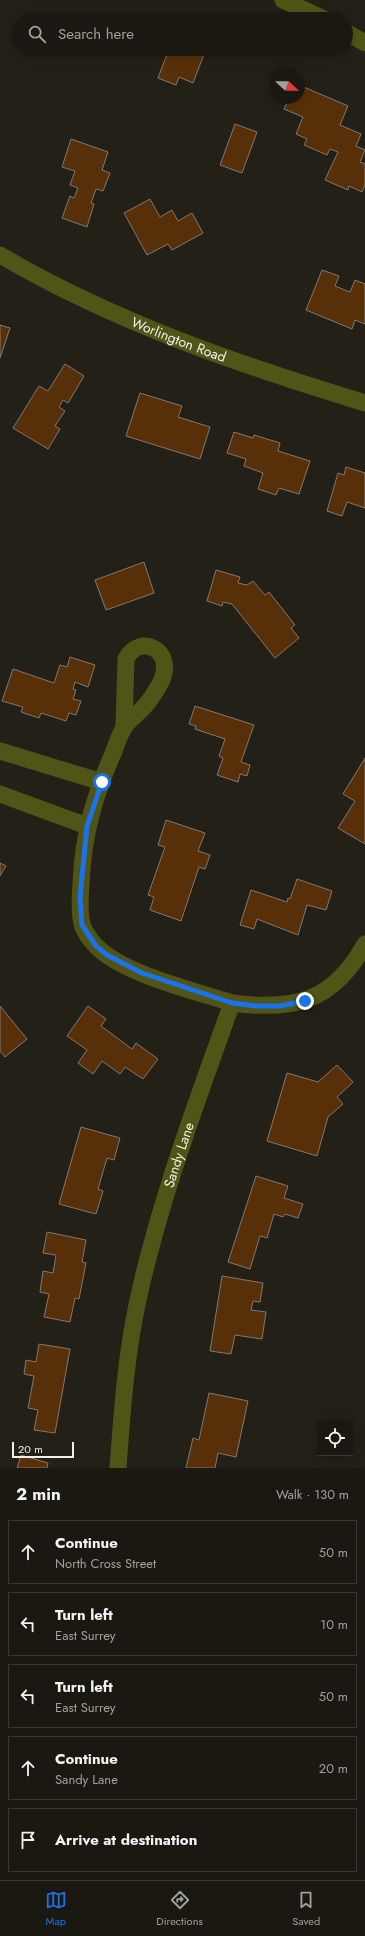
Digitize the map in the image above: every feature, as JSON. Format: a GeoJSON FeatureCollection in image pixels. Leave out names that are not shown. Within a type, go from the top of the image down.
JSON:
{"type":"FeatureCollection","features":[{"type":"Feature","properties":{"kind":"street"},"geometry":{"type":"LineString","coordinates":[[283,0],[309,12]]}},
{"type":"Feature","properties":{"kind":"street"},"geometry":{"type":"LineString","coordinates":[[353,36],[365,43]]}},
{"type":"Feature","properties":{"kind":"street","name":"Worlington Road"},"geometry":{"type":"LineString","coordinates":[[0,256],[86,300],[186,343],[252,368],[365,403]]}},
{"type":"Feature","properties":{"kind":"street"},"geometry":{"type":"LineString","coordinates":[[124,726],[102,782],[87,826],[81,876],[80,910],[82,925],[96,946],[122,964],[142,973],[232,1003],[256,1006],[280,1006],[305,1001],[324,992],[338,981],[350,968],[365,944]]}},
{"type":"Feature","properties":{"kind":"street"},"geometry":{"type":"LineString","coordinates":[[0,751],[102,782]]}},
{"type":"Feature","properties":{"kind":"street"},"geometry":{"type":"LineString","coordinates":[[0,794],[87,826]]}},
{"type":"Feature","properties":{"kind":"street","name":"Sandy Lane"},"geometry":{"type":"LineString","coordinates":[[118,1468],[126,1369],[138,1300],[173,1174],[232,1003]]}},
{"type":"Feature","properties":{"kind":"building"},"geometry":{"type":"Polygon","coordinates":[[[166,56],[203,56],[193,83],[179,77],[176,85],[158,78],[166,56]]]}},
{"type":"Feature","properties":{"kind":"building"},"geometry":{"type":"Polygon","coordinates":[[[305,88],[348,106],[340,125],[361,134],[356,146],[365,150],[360,162],[365,164],[365,185],[362,192],[349,186],[348,190],[325,180],[338,152],[330,149],[327,155],[304,145],[307,139],[296,134],[303,117],[284,109],[286,104],[305,104],[305,88]]]}},
{"type":"Feature","properties":{"kind":"building"},"geometry":{"type":"Polygon","coordinates":[[[235,124],[257,132],[242,173],[220,165],[235,124]]]}},
{"type":"Feature","properties":{"kind":"building"},"geometry":{"type":"Polygon","coordinates":[[[71,139],[108,152],[102,170],[110,173],[103,191],[96,189],[91,203],[94,204],[87,227],[62,218],[70,196],[74,198],[78,188],[70,185],[75,171],[62,167],[71,139]]]}},
{"type":"Feature","properties":{"kind":"building"},"geometry":{"type":"Polygon","coordinates":[[[150,199],[160,217],[172,210],[178,221],[192,213],[203,233],[172,250],[168,244],[147,255],[124,213],[150,199]]]}},
{"type":"Feature","properties":{"kind":"building"},"geometry":{"type":"Polygon","coordinates":[[[322,270],[339,276],[335,286],[350,292],[355,280],[365,284],[365,324],[355,320],[352,329],[306,310],[322,270]]]}},
{"type":"Feature","properties":{"kind":"building"},"geometry":{"type":"Polygon","coordinates":[[[0,325],[10,328],[0,358],[0,325]]]}},
{"type":"Feature","properties":{"kind":"building"},"geometry":{"type":"Polygon","coordinates":[[[65,364],[84,376],[68,403],[63,400],[59,407],[65,411],[55,426],[60,429],[48,449],[13,428],[39,386],[48,391],[65,364]]]}},
{"type":"Feature","properties":{"kind":"building"},"geometry":{"type":"Polygon","coordinates":[[[140,393],[182,406],[178,417],[210,427],[200,459],[126,436],[140,393]]]}},
{"type":"Feature","properties":{"kind":"building"},"geometry":{"type":"Polygon","coordinates":[[[234,432],[253,438],[254,435],[280,443],[278,451],[310,461],[299,494],[279,488],[276,495],[258,489],[263,473],[244,466],[246,459],[227,453],[234,432]]]}},
{"type":"Feature","properties":{"kind":"building"},"geometry":{"type":"Polygon","coordinates":[[[346,467],[365,473],[365,508],[347,502],[342,516],[327,511],[338,473],[344,475],[346,467]]]}},
{"type":"Feature","properties":{"kind":"building"},"geometry":{"type":"Polygon","coordinates":[[[144,562],[154,593],[106,610],[95,580],[144,562]]]}},
{"type":"Feature","properties":{"kind":"building"},"geometry":{"type":"Polygon","coordinates":[[[216,570],[240,577],[238,583],[247,585],[253,581],[265,595],[269,592],[295,625],[291,628],[299,638],[275,658],[232,604],[223,602],[222,606],[207,601],[216,570]]]}},
{"type":"Feature","properties":{"kind":"building"},"geometry":{"type":"Polygon","coordinates":[[[70,657],[95,665],[88,687],[75,682],[73,689],[76,690],[73,699],[81,701],[76,715],[69,713],[66,721],[41,713],[39,718],[21,712],[23,707],[2,701],[13,669],[54,683],[60,665],[67,667],[70,657]]]}},
{"type":"Feature","properties":{"kind":"building"},"geometry":{"type":"Polygon","coordinates":[[[195,706],[254,725],[241,762],[250,765],[247,776],[240,774],[238,782],[217,775],[223,758],[219,756],[225,739],[195,729],[196,726],[189,724],[195,706]]]}},
{"type":"Feature","properties":{"kind":"building"},"geometry":{"type":"Polygon","coordinates":[[[365,758],[365,844],[338,828],[355,801],[343,794],[365,758]]]}},
{"type":"Feature","properties":{"kind":"building"},"geometry":{"type":"Polygon","coordinates":[[[166,820],[205,833],[198,851],[210,855],[205,869],[199,867],[181,921],[150,910],[154,897],[148,895],[165,847],[158,845],[166,820]]]}},
{"type":"Feature","properties":{"kind":"building"},"geometry":{"type":"Polygon","coordinates":[[[0,863],[6,866],[0,876],[0,863]]]}},
{"type":"Feature","properties":{"kind":"building"},"geometry":{"type":"Polygon","coordinates":[[[297,879],[332,891],[326,910],[307,905],[298,935],[257,919],[254,929],[240,925],[251,890],[287,902],[288,898],[290,899],[297,879]]]}},
{"type":"Feature","properties":{"kind":"building"},"geometry":{"type":"Polygon","coordinates":[[[0,1006],[27,1039],[5,1057],[0,1051],[0,1006]]]}},
{"type":"Feature","properties":{"kind":"building"},"geometry":{"type":"Polygon","coordinates":[[[88,1006],[106,1019],[101,1026],[132,1049],[136,1043],[158,1059],[143,1079],[125,1067],[120,1074],[102,1061],[93,1074],[78,1063],[87,1050],[67,1036],[88,1006]]]}},
{"type":"Feature","properties":{"kind":"building"},"geometry":{"type":"Polygon","coordinates":[[[337,1065],[353,1082],[337,1097],[343,1104],[328,1117],[317,1156],[267,1141],[287,1073],[318,1082],[337,1065]]]}},
{"type":"Feature","properties":{"kind":"building"},"geometry":{"type":"Polygon","coordinates":[[[81,1127],[120,1138],[114,1160],[107,1158],[98,1189],[103,1191],[96,1214],[59,1204],[81,1127]]]}},
{"type":"Feature","properties":{"kind":"building"},"geometry":{"type":"Polygon","coordinates":[[[256,1176],[288,1186],[284,1198],[303,1204],[298,1218],[285,1214],[283,1217],[274,1214],[267,1238],[260,1236],[250,1269],[228,1262],[256,1176]]]}},
{"type":"Feature","properties":{"kind":"building"},"geometry":{"type":"Polygon","coordinates":[[[47,1232],[86,1240],[82,1262],[86,1263],[79,1299],[75,1298],[70,1322],[44,1317],[49,1294],[40,1292],[43,1271],[53,1273],[56,1255],[43,1253],[47,1232]]]}},
{"type":"Feature","properties":{"kind":"building"},"geometry":{"type":"Polygon","coordinates":[[[222,1276],[263,1283],[260,1302],[253,1301],[251,1310],[266,1312],[262,1339],[235,1335],[231,1354],[210,1351],[222,1276]]]}},
{"type":"Feature","properties":{"kind":"building"},"geometry":{"type":"Polygon","coordinates":[[[39,1344],[70,1349],[55,1433],[34,1430],[38,1410],[28,1408],[34,1376],[24,1374],[26,1360],[36,1362],[39,1344]]]}},
{"type":"Feature","properties":{"kind":"building"},"geometry":{"type":"Polygon","coordinates":[[[209,1393],[248,1401],[236,1457],[218,1453],[215,1468],[186,1468],[193,1438],[199,1440],[209,1393]]]}},
{"type":"Feature","properties":{"kind":"building"},"geometry":{"type":"Polygon","coordinates":[[[21,1455],[48,1463],[47,1468],[17,1468],[21,1455]]]}},
{"type":"Feature","properties":{"kind":"route"},"geometry":{"type":"LineString","coordinates":[[102,782],[87,826],[83,854],[80,897],[82,925],[96,946],[122,964],[142,973],[232,1003],[256,1006],[280,1006],[305,1001]]}}]}
